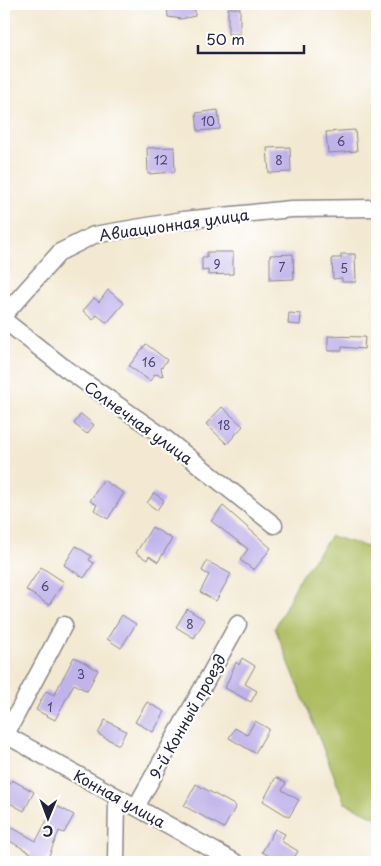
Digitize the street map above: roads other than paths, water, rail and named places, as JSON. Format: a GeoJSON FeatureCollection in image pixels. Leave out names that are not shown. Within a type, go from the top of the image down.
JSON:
{"type":"FeatureCollection","features":[{"type":"Feature","properties":{"kind":"street","name":"Авиационная улица"},"geometry":{"type":"LineString","coordinates":[[4,315],[60,252],[94,235],[183,220],[281,210],[377,208]]}},
{"type":"Feature","properties":{"kind":"street","name":"Солнечная улица"},"geometry":{"type":"LineString","coordinates":[[4,320],[66,369],[161,434],[274,525]]}},
{"type":"Feature","properties":{"kind":"street","name":"9-й Конный проезд"},"geometry":{"type":"LineString","coordinates":[[136,807],[238,624]]}},
{"type":"Feature","properties":{"kind":"street"},"geometry":{"type":"LineString","coordinates":[[4,736],[64,625]]}},
{"type":"Feature","properties":{"kind":"street","name":"Конная улица"},"geometry":{"type":"LineString","coordinates":[[4,736],[235,862]]}},
{"type":"Feature","properties":{"kind":"street"},"geometry":{"type":"LineString","coordinates":[[116,862],[117,797]]}}]}
